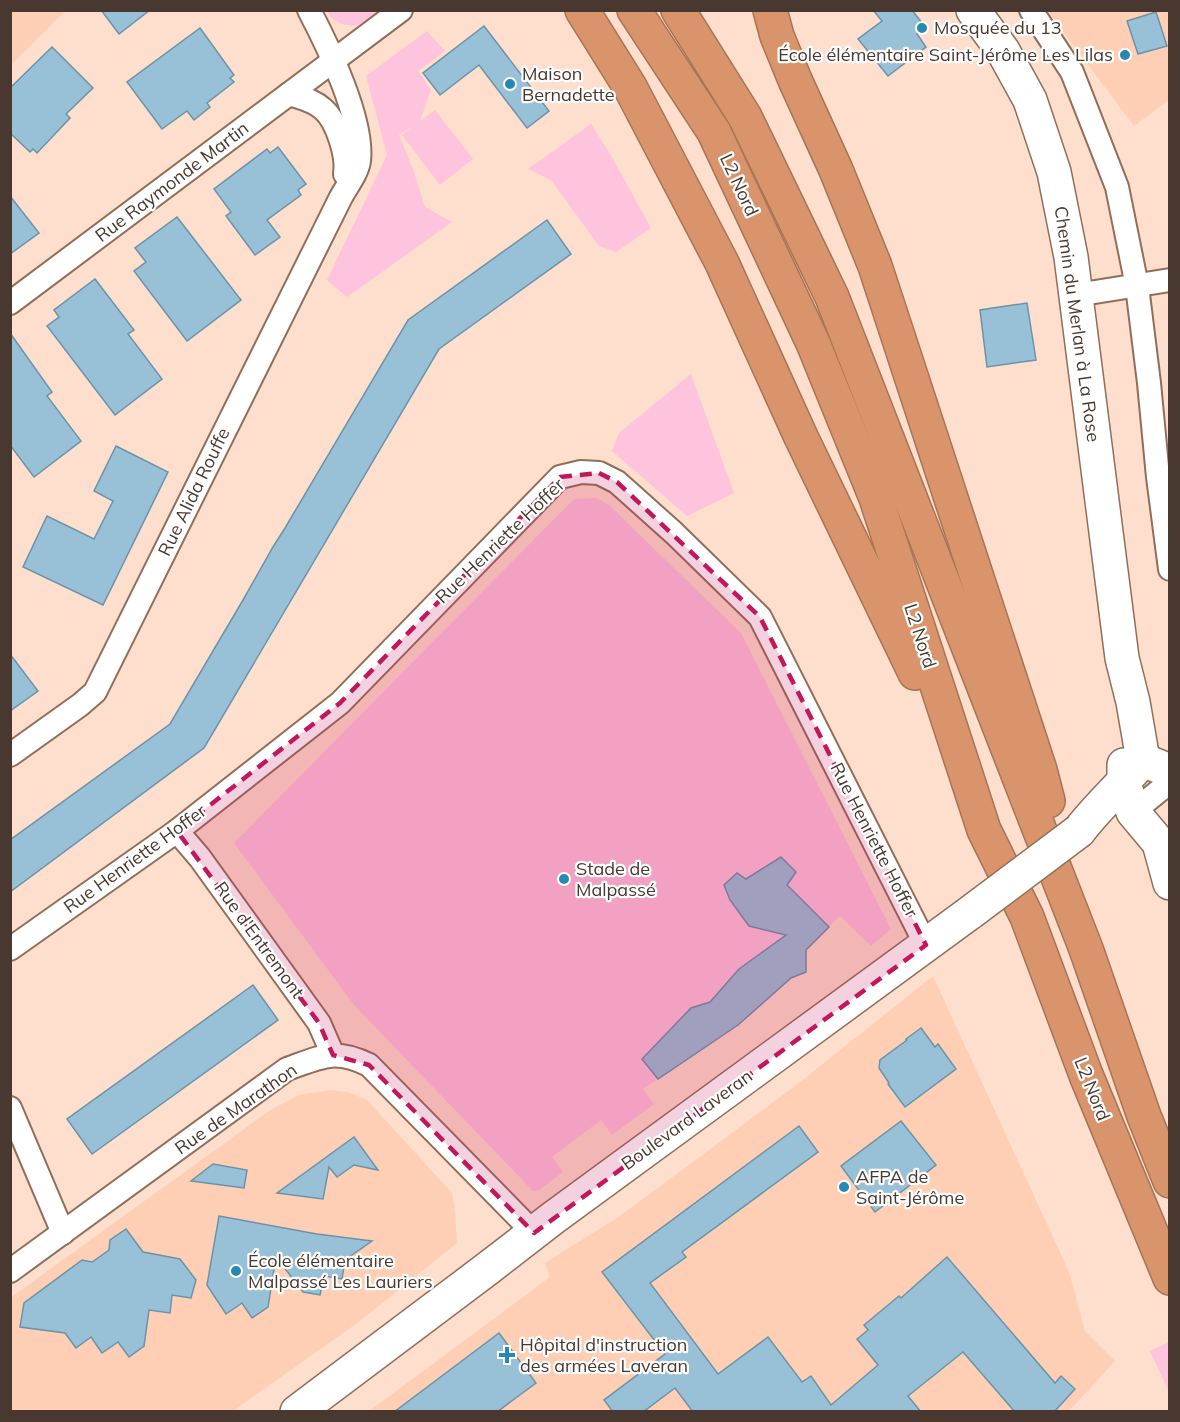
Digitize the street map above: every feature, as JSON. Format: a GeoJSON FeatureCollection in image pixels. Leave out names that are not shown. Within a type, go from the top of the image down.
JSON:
{"type":"FeatureCollection","features":[{"type":"Feature","properties":{"kind":"highway"},"geometry":{"type":"LineString","coordinates":[[582,10],[630,87],[722,263],[801,437],[946,738],[984,830]]}},
{"type":"Feature","properties":{"kind":"highway","name":"L2 Nord"},"geometry":{"type":"LineString","coordinates":[[634,10],[714,132],[813,343],[876,498],[984,830],[1027,917],[1086,1075],[1170,1278]]}},
{"type":"Feature","properties":{"kind":"highway","name":"L2 Nord"},"geometry":{"type":"LineString","coordinates":[[678,10],[746,117],[832,297],[1086,949],[1144,1116],[1170,1181]]}},
{"type":"Feature","properties":{"kind":"highway"},"geometry":{"type":"LineString","coordinates":[[770,10],[777,36],[836,170],[897,331],[1040,770],[1086,949]]}},
{"type":"Feature","properties":{"kind":"street"},"geometry":{"type":"LineString","coordinates":[[309,10],[333,61]]}},
{"type":"Feature","properties":{"kind":"street","name":"Rue Raymonde Martin"},"geometry":{"type":"LineString","coordinates":[[10,303],[402,10]]}},
{"type":"Feature","properties":{"kind":"street","name":"Chemin du Merlan à La Rose"},"geometry":{"type":"LineString","coordinates":[[973,10],[1003,51],[1030,100],[1054,172],[1071,257],[1122,658],[1133,702],[1142,782]]}},
{"type":"Feature","properties":{"kind":"street"},"geometry":{"type":"LineString","coordinates":[[1031,10],[1072,72],[1117,187],[1137,286],[1170,568]]}},
{"type":"Feature","properties":{"kind":"street","name":"Rue Alida Rouffe"},"geometry":{"type":"LineString","coordinates":[[10,755],[95,692],[356,170],[359,149],[357,132],[350,104],[333,61]]}},
{"type":"Feature","properties":{"kind":"street","name":"Rue Alida Rouffe"},"geometry":{"type":"LineString","coordinates":[[289,94],[310,100],[325,110],[336,128],[345,152],[346,168],[340,199]]}},
{"type":"Feature","properties":{"kind":"street"},"geometry":{"type":"LineString","coordinates":[[1076,295],[1170,280]]}},
{"type":"Feature","properties":{"kind":"street","name":"Rue Henriette Hoffer"},"geometry":{"type":"LineString","coordinates":[[10,949],[177,831],[340,703],[560,477],[581,472],[599,473],[617,482],[674,533],[760,617],[926,945]]}},
{"type":"Feature","properties":{"kind":"street"},"geometry":{"type":"LineString","coordinates":[[1170,782],[1142,782],[1170,883]]}},
{"type":"Feature","properties":{"kind":"street","name":"Boulevard Laveran"},"geometry":{"type":"LineString","coordinates":[[297,1412],[534,1233],[1079,831],[1101,826],[1142,782]]}},
{"type":"Feature","properties":{"kind":"street","name":"Rue d'Entremont"},"geometry":{"type":"LineString","coordinates":[[177,831],[200,858],[319,1023],[333,1055]]}},
{"type":"Feature","properties":{"kind":"street","name":"Rue de Marathon"},"geometry":{"type":"LineString","coordinates":[[10,1272],[287,1069],[333,1055],[352,1057],[369,1065],[534,1233]]}},
{"type":"Feature","properties":{"kind":"street"},"geometry":{"type":"LineString","coordinates":[[10,1108],[63,1233]]}},
{"type":"Feature","properties":{"kind":"highlighted area"},"geometry":{"type":"Polygon","coordinates":[[[599,473],[617,482],[760,617],[926,945],[534,1233],[369,1065],[333,1055],[319,1023],[177,831],[340,703],[560,477],[599,473]]]}},
{"type":"Feature","properties":{"kind":"shaded area"},"geometry":{"type":"Polygon","coordinates":[[[11,11],[65,11],[11,65],[11,11]]]}},
{"type":"Feature","properties":{"kind":"shaded area"},"geometry":{"type":"Polygon","coordinates":[[[327,11],[378,11],[362,23],[352,25],[336,20],[327,11]]]}},
{"type":"Feature","properties":{"kind":"shaded area","name":"École élémentaire Saint-Jérôme Les Lilas"},"geometry":{"type":"Polygon","coordinates":[[[1048,11],[1169,11],[1169,100],[1134,126],[1048,11]]]}},
{"type":"Feature","properties":{"kind":"shaded area"},"geometry":{"type":"Polygon","coordinates":[[[427,31],[445,51],[418,71],[431,90],[420,121],[435,110],[473,159],[440,185],[402,135],[413,126],[399,135],[425,207],[452,222],[347,297],[327,280],[387,155],[366,76],[427,31]]]}},
{"type":"Feature","properties":{"kind":"shaded area"},"geometry":{"type":"Polygon","coordinates":[[[591,124],[651,228],[616,252],[599,246],[551,180],[528,169],[591,124]]]}},
{"type":"Feature","properties":{"kind":"shaded area"},"geometry":{"type":"Polygon","coordinates":[[[691,374],[734,493],[687,516],[612,451],[619,433],[691,374]]]}},
{"type":"Feature","properties":{"kind":"shaded area","name":"Stade de Malpassé"},"geometry":{"type":"Polygon","coordinates":[[[597,498],[610,506],[741,633],[891,929],[871,946],[840,916],[806,950],[806,972],[791,979],[738,1025],[643,1089],[654,1104],[612,1135],[601,1120],[552,1157],[563,1172],[538,1191],[533,1191],[354,1005],[234,843],[574,499],[597,498]]]}},
{"type":"Feature","properties":{"kind":"shaded area","name":"AFPA de Saint-Jérôme"},"geometry":{"type":"Polygon","coordinates":[[[933,976],[1069,1272],[1085,1331],[1115,1361],[1069,1411],[368,1412],[550,1277],[545,1263],[617,1218],[701,1156],[795,1086],[933,976]]]}},
{"type":"Feature","properties":{"kind":"shaded area","name":"École élémentaire Malpassé Les Lauriers"},"geometry":{"type":"Polygon","coordinates":[[[330,1090],[348,1092],[367,1100],[452,1193],[457,1243],[360,1321],[233,1411],[11,1411],[10,1298],[269,1111],[299,1095],[330,1090]]]}},
{"type":"Feature","properties":{"kind":"shaded area"},"geometry":{"type":"Polygon","coordinates":[[[1169,1342],[1169,1392],[1150,1351],[1169,1342]]]}},
{"type":"Feature","properties":{"kind":"building"},"geometry":{"type":"Polygon","coordinates":[[[101,10],[150,10],[119,34],[101,10]]]}},
{"type":"Feature","properties":{"kind":"building"},"geometry":{"type":"Polygon","coordinates":[[[873,10],[912,10],[926,28],[917,34],[926,47],[888,76],[858,39],[882,21],[873,10]]]}},
{"type":"Feature","properties":{"kind":"building"},"geometry":{"type":"Polygon","coordinates":[[[1156,12],[1167,46],[1138,54],[1127,21],[1156,12]]]}},
{"type":"Feature","properties":{"kind":"building","name":"Maison Bernadette"},"geometry":{"type":"Polygon","coordinates":[[[484,26],[549,111],[527,128],[479,65],[440,95],[423,73],[484,26]]]}},
{"type":"Feature","properties":{"kind":"building"},"geometry":{"type":"Polygon","coordinates":[[[200,28],[234,75],[230,78],[234,82],[207,103],[210,107],[194,120],[187,111],[162,129],[127,82],[200,28]]]}},
{"type":"Feature","properties":{"kind":"building"},"geometry":{"type":"Polygon","coordinates":[[[52,47],[93,88],[66,114],[70,118],[37,153],[33,149],[30,152],[10,133],[10,88],[52,47]]]}},
{"type":"Feature","properties":{"kind":"building"},"geometry":{"type":"Polygon","coordinates":[[[278,147],[306,184],[298,190],[301,195],[267,220],[280,237],[255,255],[226,216],[231,212],[214,189],[267,149],[270,153],[278,147]]]}},
{"type":"Feature","properties":{"kind":"building"},"geometry":{"type":"Polygon","coordinates":[[[10,196],[39,233],[10,254],[10,196]]]}},
{"type":"Feature","properties":{"kind":"building"},"geometry":{"type":"Polygon","coordinates":[[[177,217],[241,300],[187,341],[134,271],[146,262],[135,248],[177,217]]]}},
{"type":"Feature","properties":{"kind":"building"},"geometry":{"type":"Polygon","coordinates":[[[547,220],[571,254],[439,349],[204,748],[10,892],[10,840],[170,724],[408,320],[547,220]]]}},
{"type":"Feature","properties":{"kind":"building"},"geometry":{"type":"Polygon","coordinates":[[[95,279],[134,330],[128,334],[162,379],[115,415],[47,326],[59,317],[54,310],[95,279]]]}},
{"type":"Feature","properties":{"kind":"building"},"geometry":{"type":"Polygon","coordinates":[[[1027,303],[1036,360],[987,367],[980,310],[1027,303]]]}},
{"type":"Feature","properties":{"kind":"building"},"geometry":{"type":"Polygon","coordinates":[[[10,333],[52,392],[47,396],[81,441],[34,477],[10,445],[10,333]]]}},
{"type":"Feature","properties":{"kind":"building"},"geometry":{"type":"Polygon","coordinates":[[[116,446],[168,472],[103,605],[23,567],[47,516],[94,539],[113,501],[94,491],[116,446]]]}},
{"type":"Feature","properties":{"kind":"building"},"geometry":{"type":"Polygon","coordinates":[[[10,654],[38,691],[10,711],[10,654]]]}},
{"type":"Feature","properties":{"kind":"building"},"geometry":{"type":"Polygon","coordinates":[[[781,857],[796,872],[787,885],[829,927],[806,950],[806,972],[791,978],[738,1025],[658,1079],[642,1059],[691,1008],[710,1002],[739,969],[786,935],[749,926],[730,900],[724,885],[737,873],[746,879],[781,857]]]}},
{"type":"Feature","properties":{"kind":"building"},"geometry":{"type":"Polygon","coordinates":[[[253,985],[278,1020],[92,1154],[67,1119],[253,985]]]}},
{"type":"Feature","properties":{"kind":"building"},"geometry":{"type":"Polygon","coordinates":[[[921,1028],[935,1047],[938,1044],[956,1069],[905,1107],[879,1068],[880,1060],[921,1028]]]}},
{"type":"Feature","properties":{"kind":"building"},"geometry":{"type":"Polygon","coordinates":[[[901,1121],[936,1165],[875,1212],[841,1166],[901,1121]]]}},
{"type":"Feature","properties":{"kind":"building"},"geometry":{"type":"Polygon","coordinates":[[[799,1126],[818,1152],[682,1252],[686,1257],[650,1283],[718,1374],[768,1337],[802,1382],[811,1376],[831,1405],[878,1365],[857,1339],[868,1330],[864,1325],[899,1296],[901,1298],[947,1257],[1055,1383],[1061,1376],[1075,1389],[1054,1412],[1015,1412],[963,1352],[908,1396],[921,1412],[693,1412],[675,1388],[643,1412],[613,1412],[604,1400],[665,1354],[602,1272],[799,1126]]]}},
{"type":"Feature","properties":{"kind":"building"},"geometry":{"type":"Polygon","coordinates":[[[354,1137],[378,1170],[354,1165],[337,1177],[329,1167],[323,1199],[277,1193],[354,1137]]]}},
{"type":"Feature","properties":{"kind":"building"},"geometry":{"type":"Polygon","coordinates":[[[213,1164],[247,1170],[244,1188],[191,1181],[213,1164]]]}},
{"type":"Feature","properties":{"kind":"building"},"geometry":{"type":"Polygon","coordinates":[[[219,1216],[317,1234],[372,1241],[345,1260],[342,1279],[324,1276],[320,1295],[303,1292],[276,1257],[268,1307],[252,1318],[242,1303],[226,1314],[207,1285],[219,1216]]]}},
{"type":"Feature","properties":{"kind":"building"},"geometry":{"type":"Polygon","coordinates":[[[126,1229],[143,1252],[180,1259],[196,1280],[191,1298],[172,1295],[170,1313],[149,1310],[144,1346],[129,1357],[118,1342],[102,1353],[91,1337],[76,1348],[65,1333],[20,1327],[24,1303],[82,1260],[92,1262],[109,1250],[110,1240],[126,1229]]]}},
{"type":"Feature","properties":{"kind":"building"},"geometry":{"type":"Polygon","coordinates":[[[499,1333],[536,1383],[497,1412],[394,1412],[499,1333]]]}},
{"type":"Feature","properties":{"kind":"place","name":"Mosquée du 13"},"geometry":{"type":"Point","coordinates":[922,28]}},
{"type":"Feature","properties":{"kind":"place","name":"École élémentaire Saint-Jérôme Les Lilas"},"geometry":{"type":"Point","coordinates":[1125,55]}},
{"type":"Feature","properties":{"kind":"place","name":"Maison Bernadette"},"geometry":{"type":"Point","coordinates":[510,84]}},
{"type":"Feature","properties":{"kind":"place","name":"Stade de Malpassé"},"geometry":{"type":"Point","coordinates":[564,879]}},
{"type":"Feature","properties":{"kind":"place","name":"AFPA de Saint-Jérôme"},"geometry":{"type":"Point","coordinates":[844,1187]}},
{"type":"Feature","properties":{"kind":"place","name":"École élémentaire Malpassé Les Lauriers"},"geometry":{"type":"Point","coordinates":[236,1271]}},
{"type":"Feature","properties":{"kind":"place","name":"Hôpital d'instruction des armées Laveran"},"geometry":{"type":"Point","coordinates":[507,1355]}}]}
